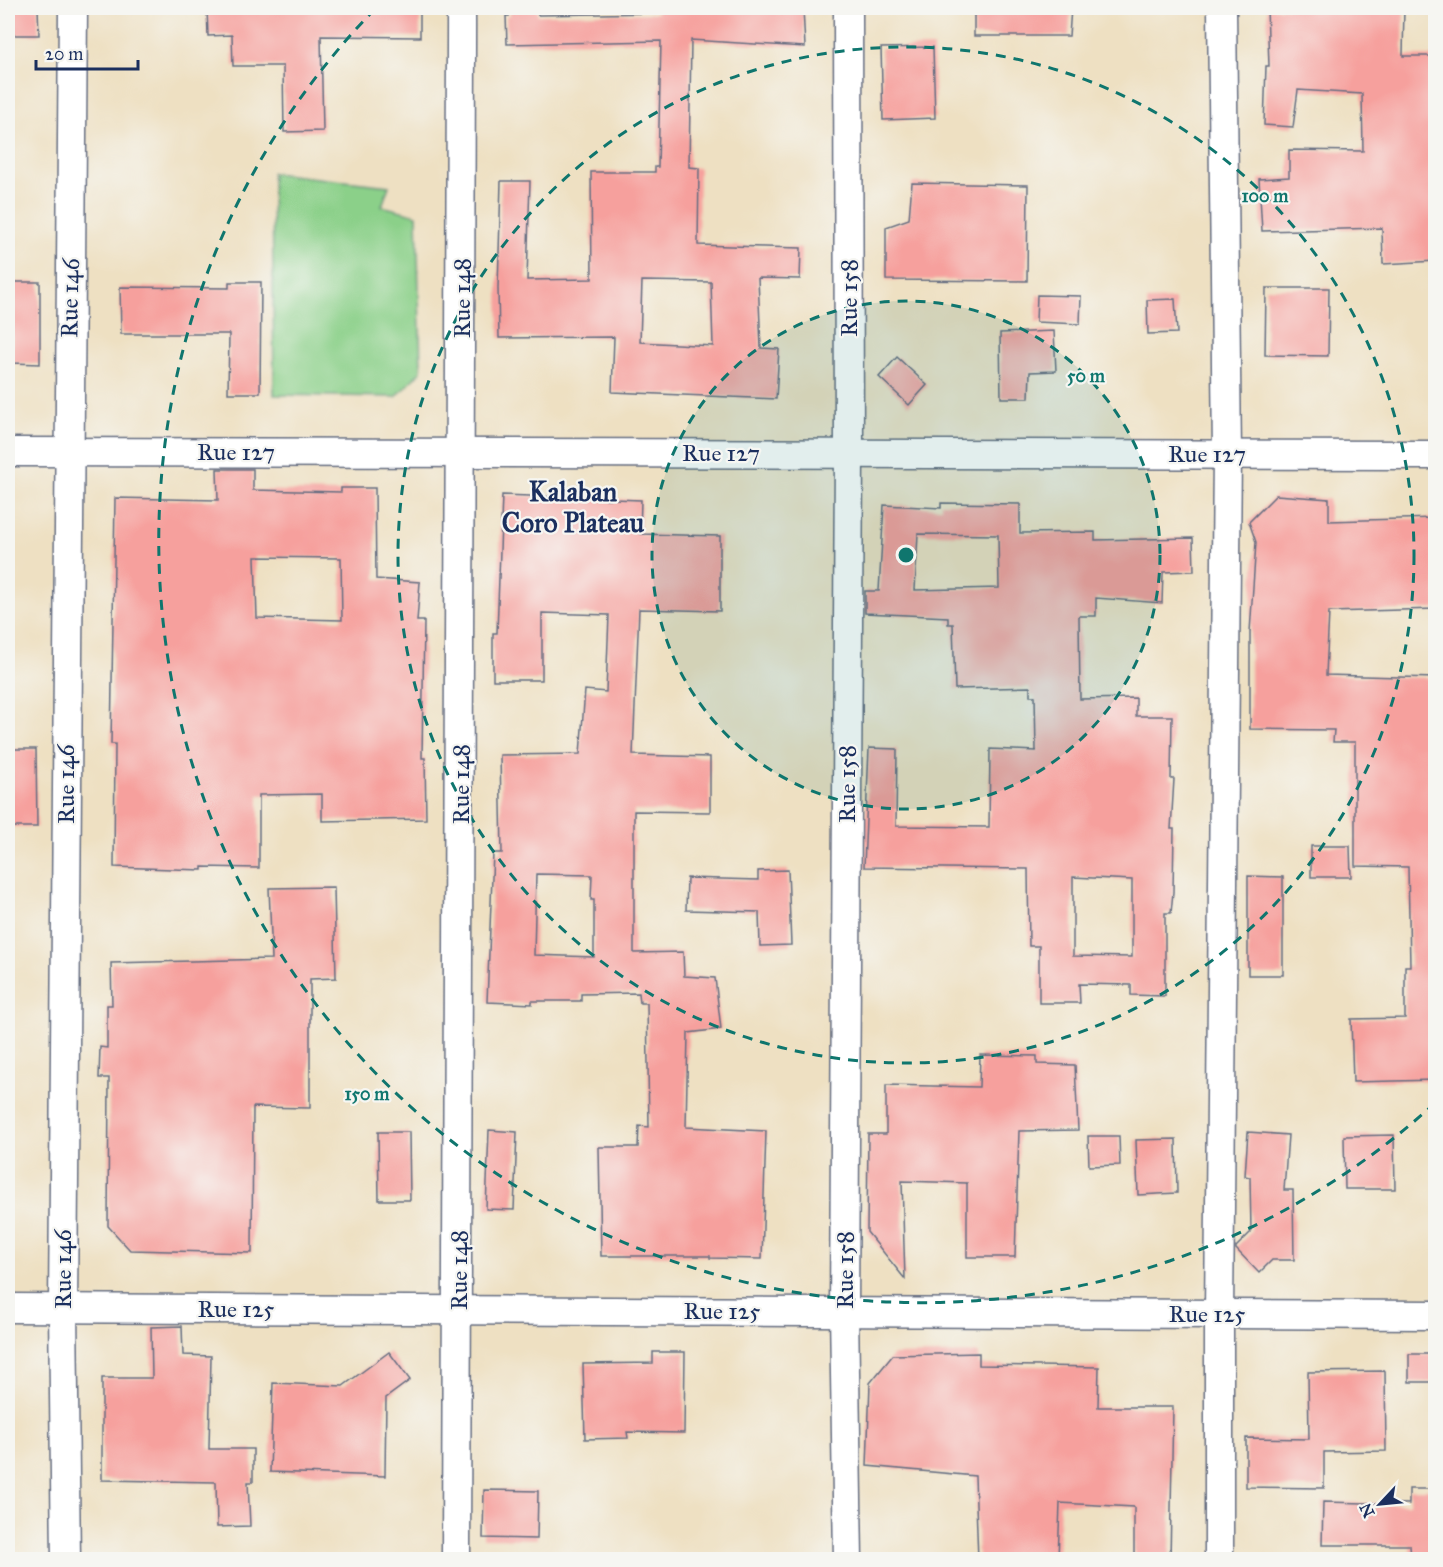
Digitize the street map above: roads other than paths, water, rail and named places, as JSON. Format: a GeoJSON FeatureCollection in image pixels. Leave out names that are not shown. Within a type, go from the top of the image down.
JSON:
{"type":"FeatureCollection","features":[{"type":"Feature","properties":{"kind":"street","name":"Rue 146"},"geometry":{"type":"LineString","coordinates":[[66,1560],[63,1309],[73,8]]}},
{"type":"Feature","properties":{"kind":"street","name":"Rue 148"},"geometry":{"type":"LineString","coordinates":[[456,1560],[463,453],[461,8]]}},
{"type":"Feature","properties":{"kind":"street","name":"Rue 158"},"geometry":{"type":"LineString","coordinates":[[848,8],[849,454],[844,1311],[848,1560]]}},
{"type":"Feature","properties":{"kind":"street"},"geometry":{"type":"LineString","coordinates":[[1219,1560],[1227,454],[1222,8]]}},
{"type":"Feature","properties":{"kind":"street","name":"Rue 127"},"geometry":{"type":"LineString","coordinates":[[8,452],[1436,455]]}},
{"type":"Feature","properties":{"kind":"street","name":"Rue 125"},"geometry":{"type":"LineString","coordinates":[[8,1308],[1436,1315]]}},
{"type":"Feature","properties":{"kind":"district","name":"Kalaban Coro Plateau"},"geometry":{"type":"Point","coordinates":[573,506]}}]}
